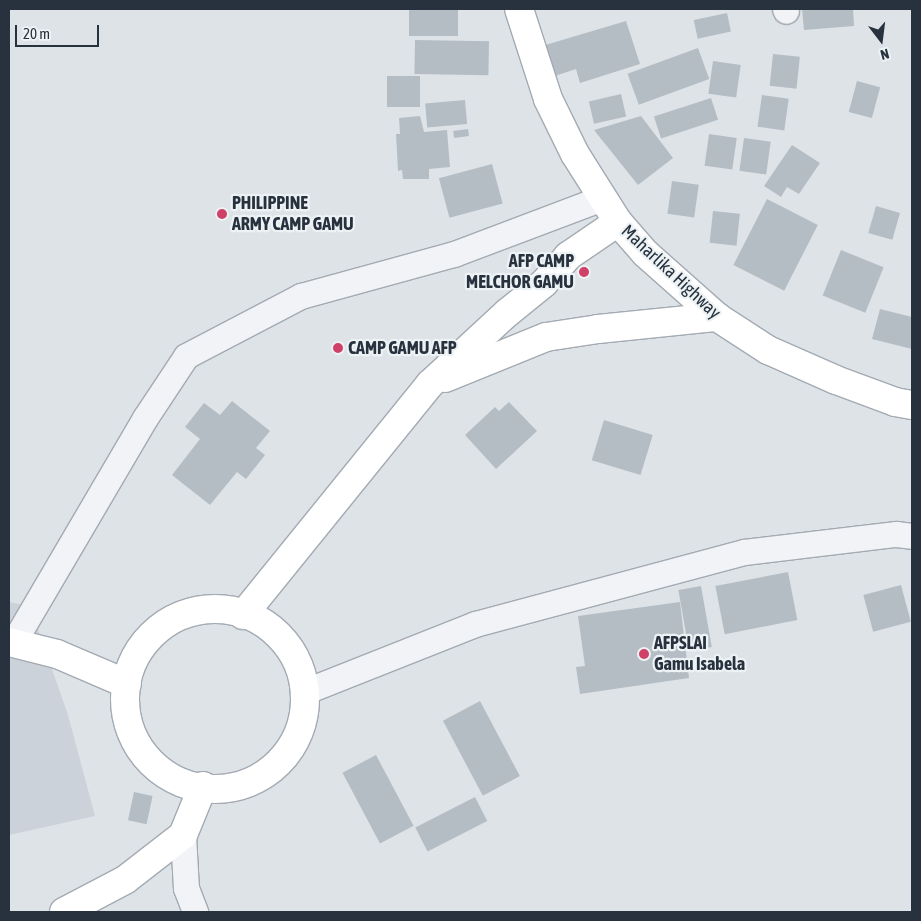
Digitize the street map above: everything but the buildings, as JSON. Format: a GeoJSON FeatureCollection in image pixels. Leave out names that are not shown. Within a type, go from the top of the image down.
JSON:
{"type":"FeatureCollection","features":[{"type":"Feature","properties":{"kind":"main road","name":"Maharlika Highway"},"geometry":{"type":"LineString","coordinates":[[519,9],[548,99],[575,154],[618,222],[646,253],[718,317],[777,353],[895,402],[912,404]]}},
{"type":"Feature","properties":{"kind":"main road"},"geometry":{"type":"LineString","coordinates":[[243,615],[430,384],[507,313],[544,283],[568,256],[618,222]]}},
{"type":"Feature","properties":{"kind":"main road"},"geometry":{"type":"LineString","coordinates":[[430,384],[546,337],[598,329],[718,317]]}},
{"type":"Feature","properties":{"kind":"main road"},"geometry":{"type":"LineString","coordinates":[[202,608],[221,608],[243,615],[263,621],[287,642],[298,661],[306,691],[303,721],[291,750],[276,766],[250,783],[228,789],[186,785],[158,770],[145,758],[129,731],[124,708],[130,664],[148,637],[172,618],[202,608]]}},
{"type":"Feature","properties":{"kind":"main road"},"geometry":{"type":"LineString","coordinates":[[11,643],[57,654],[127,684]]}},
{"type":"Feature","properties":{"kind":"main road"},"geometry":{"type":"LineString","coordinates":[[64,912],[125,880],[183,835],[203,786]]}},
{"type":"Feature","properties":{"kind":"street"},"geometry":{"type":"LineString","coordinates":[[11,643],[145,418],[186,356],[301,296],[454,254],[602,198]]}},
{"type":"Feature","properties":{"kind":"street"},"geometry":{"type":"LineString","coordinates":[[306,691],[475,624],[744,552],[896,534],[912,536]]}},
{"type":"Feature","properties":{"kind":"street"},"geometry":{"type":"LineString","coordinates":[[183,835],[186,888],[195,912]]}},
{"type":"Feature","properties":{"kind":"shaded area"},"geometry":{"type":"Polygon","coordinates":[[[9,602],[30,606],[68,715],[95,816],[9,835],[9,602]]]}},
{"type":"Feature","properties":{"kind":"place","name":"PHILIPPINE ARMY CAMP GAMU"},"geometry":{"type":"Point","coordinates":[222,214]}},
{"type":"Feature","properties":{"kind":"place","name":"AFP CAMP MELCHOR GAMU"},"geometry":{"type":"Point","coordinates":[584,272]}},
{"type":"Feature","properties":{"kind":"place","name":"CAMP GAMU AFP"},"geometry":{"type":"Point","coordinates":[338,348]}},
{"type":"Feature","properties":{"kind":"place","name":"AFPSLAI Gamu Isabela"},"geometry":{"type":"Point","coordinates":[644,654]}}]}
